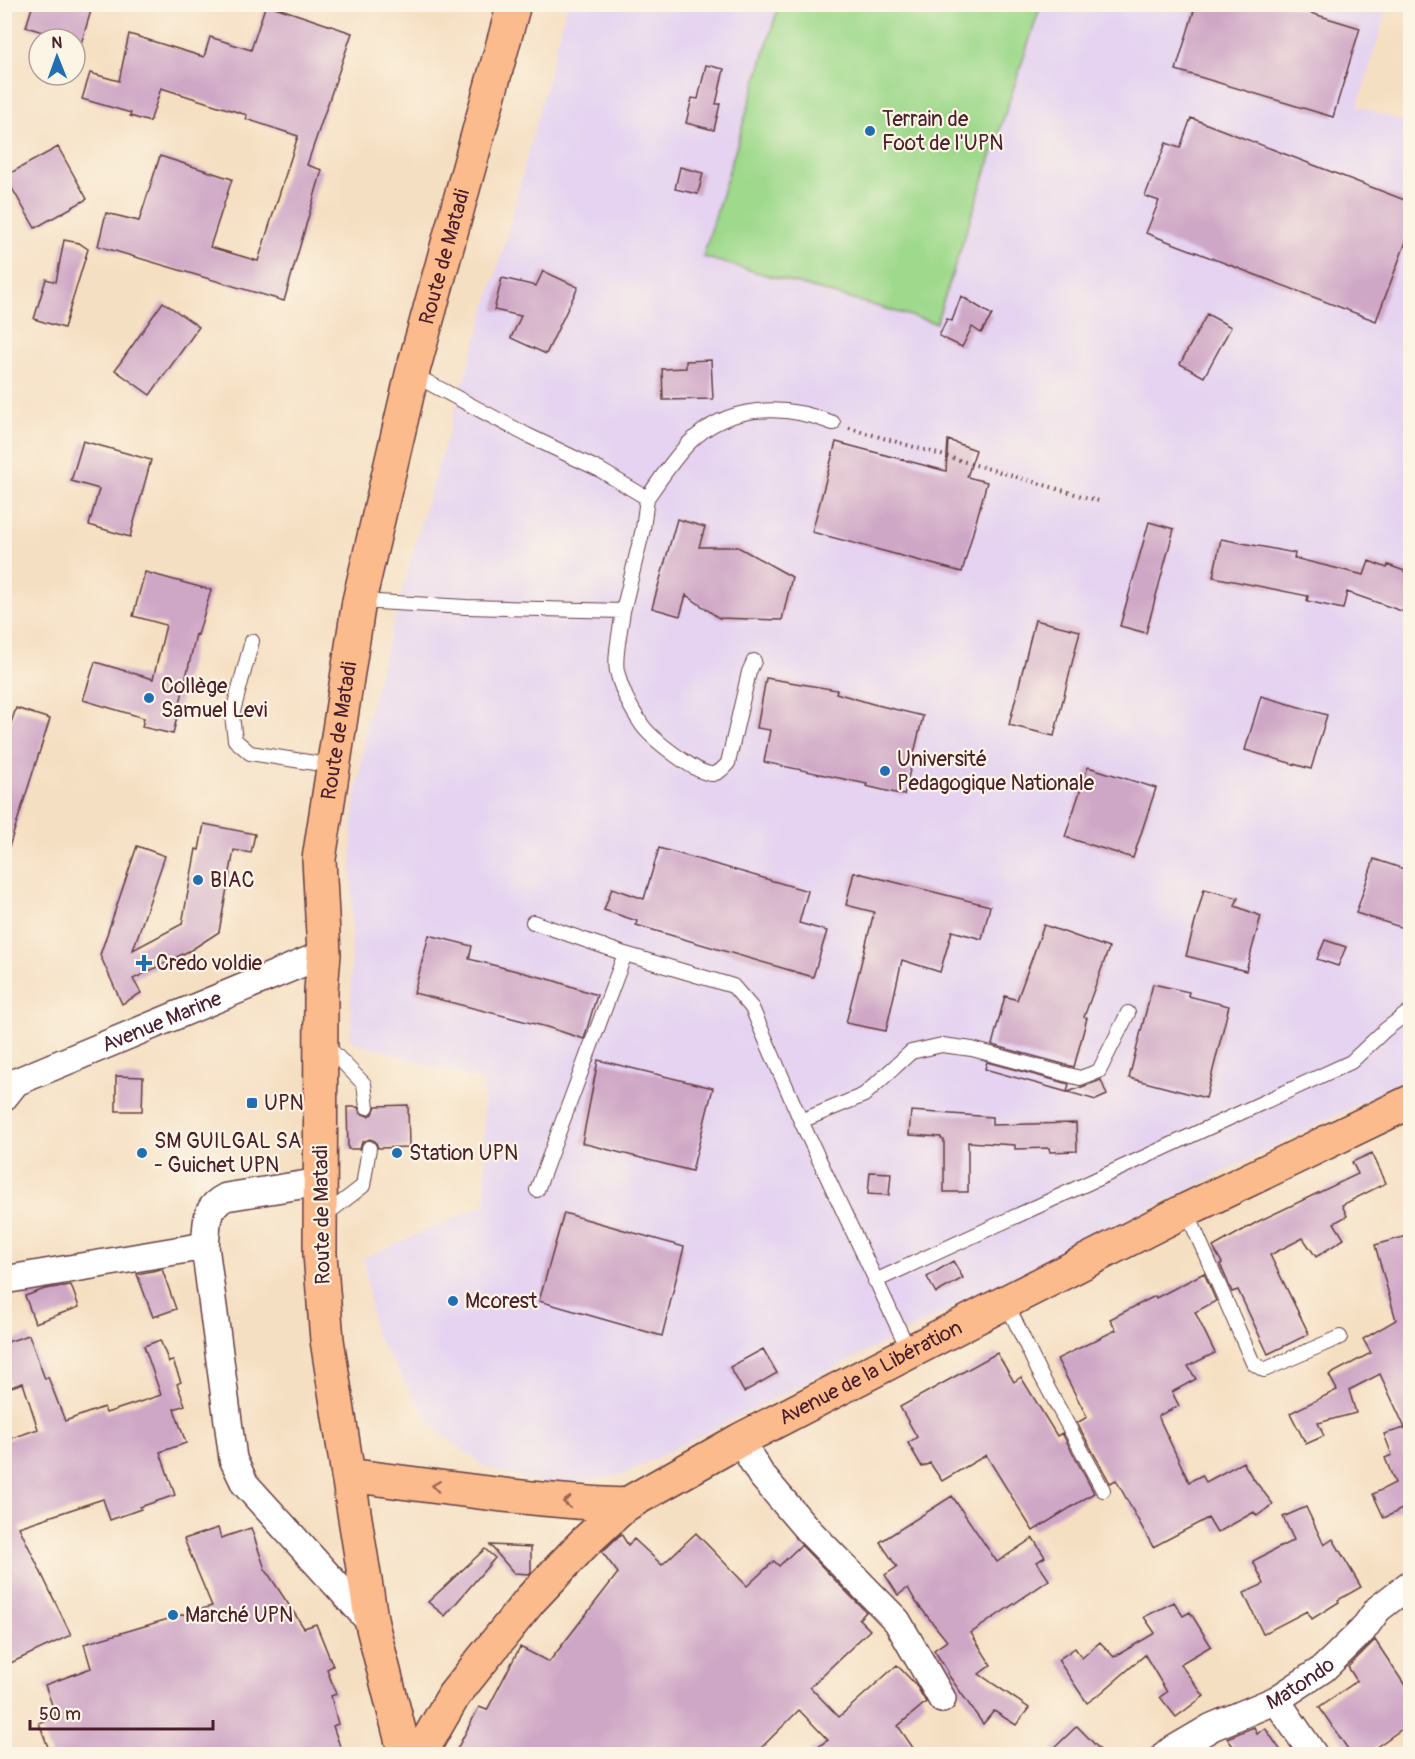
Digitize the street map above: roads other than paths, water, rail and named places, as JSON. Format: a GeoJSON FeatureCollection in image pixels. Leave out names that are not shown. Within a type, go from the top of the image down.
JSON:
{"type":"FeatureCollection","features":[{"type":"Feature","properties":{"kind":"main road","name":"Route de Matadi"},"geometry":{"type":"LineString","coordinates":[[372,1623],[327,1340],[320,1254],[321,990],[324,954],[319,859],[359,601],[412,374],[514,4]]}},
{"type":"Feature","properties":{"kind":"main road","name":"Avenue de la Libération"},"geometry":{"type":"LineString","coordinates":[[420,1755],[454,1695],[530,1600],[584,1543],[625,1505],[740,1440],[1006,1302],[1186,1210],[1410,1102]]}},
{"type":"Feature","properties":{"kind":"main road"},"geometry":{"type":"LineString","coordinates":[[348,1475],[494,1495],[625,1505]]}},
{"type":"Feature","properties":{"kind":"main road"},"geometry":{"type":"LineString","coordinates":[[372,1623],[405,1755]]}},
{"type":"Feature","properties":{"kind":"street","name":"Avenue Marine"},"geometry":{"type":"LineString","coordinates":[[8,1086],[324,954]]}},
{"type":"Feature","properties":{"kind":"street"},"geometry":{"type":"LineString","coordinates":[[320,1182],[226,1197],[213,1203],[209,1214],[205,1246],[233,1459],[245,1484],[372,1623]]}},
{"type":"Feature","properties":{"kind":"street"},"geometry":{"type":"LineString","coordinates":[[4,1280],[205,1246]]}},
{"type":"Feature","properties":{"kind":"street"},"geometry":{"type":"LineString","coordinates":[[740,1440],[761,1475],[799,1520],[897,1621],[942,1699]]}},
{"type":"Feature","properties":{"kind":"street","name":"Matondo"},"geometry":{"type":"LineString","coordinates":[[1166,1755],[1212,1727],[1276,1700],[1323,1669],[1362,1631],[1378,1609],[1410,1584]]}},
{"type":"Feature","properties":{"kind":"street"},"geometry":{"type":"LineString","coordinates":[[1276,1700],[1313,1755]]}},
{"type":"Feature","properties":{"kind":"lane"},"geometry":{"type":"LineString","coordinates":[[412,374],[527,435],[600,470],[647,498]]}},
{"type":"Feature","properties":{"kind":"lane"},"geometry":{"type":"LineString","coordinates":[[754,661],[749,672],[728,763],[720,771],[712,774],[701,771],[674,754],[643,727],[626,698],[616,668],[623,611],[643,529],[647,498],[687,444],[707,427],[743,412],[779,409],[813,415],[833,423]]}},
{"type":"Feature","properties":{"kind":"lane"},"geometry":{"type":"LineString","coordinates":[[359,601],[466,607],[623,611]]}},
{"type":"Feature","properties":{"kind":"lane"},"geometry":{"type":"LineString","coordinates":[[252,640],[232,715],[235,740],[250,753],[334,766]]}},
{"type":"Feature","properties":{"kind":"lane"},"geometry":{"type":"LineString","coordinates":[[533,922],[625,954],[733,986],[752,1008],[874,1281],[910,1353]]}},
{"type":"Feature","properties":{"kind":"lane"},"geometry":{"type":"LineString","coordinates":[[537,1190],[625,954]]}},
{"type":"Feature","properties":{"kind":"lane"},"geometry":{"type":"LineString","coordinates":[[874,1281],[1351,1062],[1385,1030],[1410,1011]]}},
{"type":"Feature","properties":{"kind":"lane"},"geometry":{"type":"LineString","coordinates":[[801,1121],[864,1095],[911,1052],[942,1045],[972,1049],[1080,1078],[1100,1071],[1128,1013]]}},
{"type":"Feature","properties":{"kind":"lane"},"geometry":{"type":"LineString","coordinates":[[321,1040],[364,1084],[367,1107]]}},
{"type":"Feature","properties":{"kind":"lane"},"geometry":{"type":"LineString","coordinates":[[320,1219],[363,1186],[369,1149]]}},
{"type":"Feature","properties":{"kind":"lane"},"geometry":{"type":"LineString","coordinates":[[1186,1210],[1253,1363],[1264,1370],[1340,1337]]}},
{"type":"Feature","properties":{"kind":"lane"},"geometry":{"type":"LineString","coordinates":[[1006,1302],[1038,1370],[1103,1490]]}},
{"type":"Feature","properties":{"kind":"place","name":"Terrain de Foot de l'UPN"},"geometry":{"type":"Point","coordinates":[870,131]}},
{"type":"Feature","properties":{"kind":"place","name":"Collège Samuel Levi"},"geometry":{"type":"Point","coordinates":[149,698]}},
{"type":"Feature","properties":{"kind":"place","name":"Université Pedagogique Nationale"},"geometry":{"type":"Point","coordinates":[885,771]}},
{"type":"Feature","properties":{"kind":"place","name":"BIAC"},"geometry":{"type":"Point","coordinates":[198,880]}},
{"type":"Feature","properties":{"kind":"place","name":"Credo voldie"},"geometry":{"type":"Point","coordinates":[144,963]}},
{"type":"Feature","properties":{"kind":"place","name":"UPN"},"geometry":{"type":"Point","coordinates":[252,1103]}},
{"type":"Feature","properties":{"kind":"place","name":"SM GUILGAL SA - Guichet UPN"},"geometry":{"type":"Point","coordinates":[142,1153]}},
{"type":"Feature","properties":{"kind":"place","name":"Station UPN"},"geometry":{"type":"Point","coordinates":[397,1153]}},
{"type":"Feature","properties":{"kind":"place","name":"Mcorest"},"geometry":{"type":"Point","coordinates":[453,1301]}},
{"type":"Feature","properties":{"kind":"place","name":"Marché UPN"},"geometry":{"type":"Point","coordinates":[173,1615]}}]}
